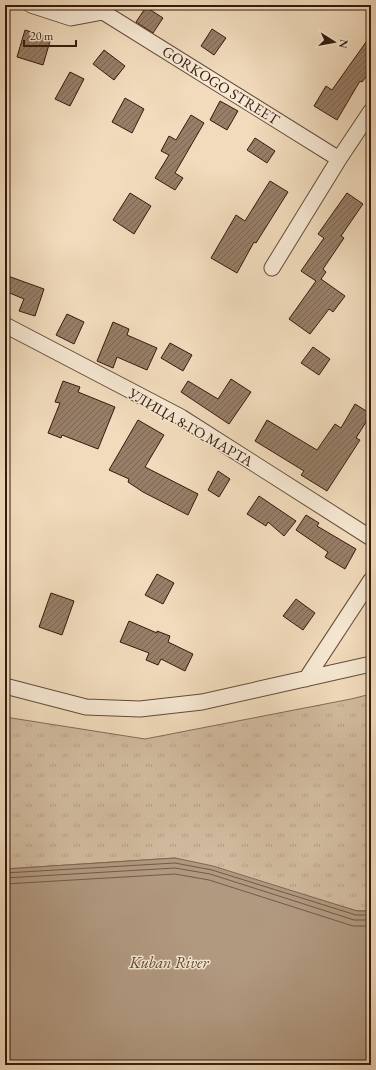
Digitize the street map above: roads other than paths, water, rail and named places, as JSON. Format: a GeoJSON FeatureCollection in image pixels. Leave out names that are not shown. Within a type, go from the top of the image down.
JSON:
{"type":"FeatureCollection","features":[{"type":"Feature","properties":{"kind":"street"},"geometry":{"type":"LineString","coordinates":[[31,5],[71,18],[106,8]]}},
{"type":"Feature","properties":{"kind":"street","name":"GORKOGO STREET"},"geometry":{"type":"LineString","coordinates":[[106,8],[339,159]]}},
{"type":"Feature","properties":{"kind":"street"},"geometry":{"type":"LineString","coordinates":[[272,268],[339,159],[371,111]]}},
{"type":"Feature","properties":{"kind":"street","name":"УЛИЦА 8-ГО МАРТА"},"geometry":{"type":"LineString","coordinates":[[5,325],[181,417],[371,538]]}},
{"type":"Feature","properties":{"kind":"street"},"geometry":{"type":"LineString","coordinates":[[306,679],[371,580]]}},
{"type":"Feature","properties":{"kind":"street"},"geometry":{"type":"LineString","coordinates":[[5,686],[86,708],[140,710],[202,702],[371,664]]}},
{"type":"Feature","properties":{"kind":"water","name":"Kuban River"},"geometry":{"type":"Polygon","coordinates":[[[175,858],[213,866],[357,911],[371,911],[371,1065],[5,1065],[5,869],[175,858]]]}}]}
